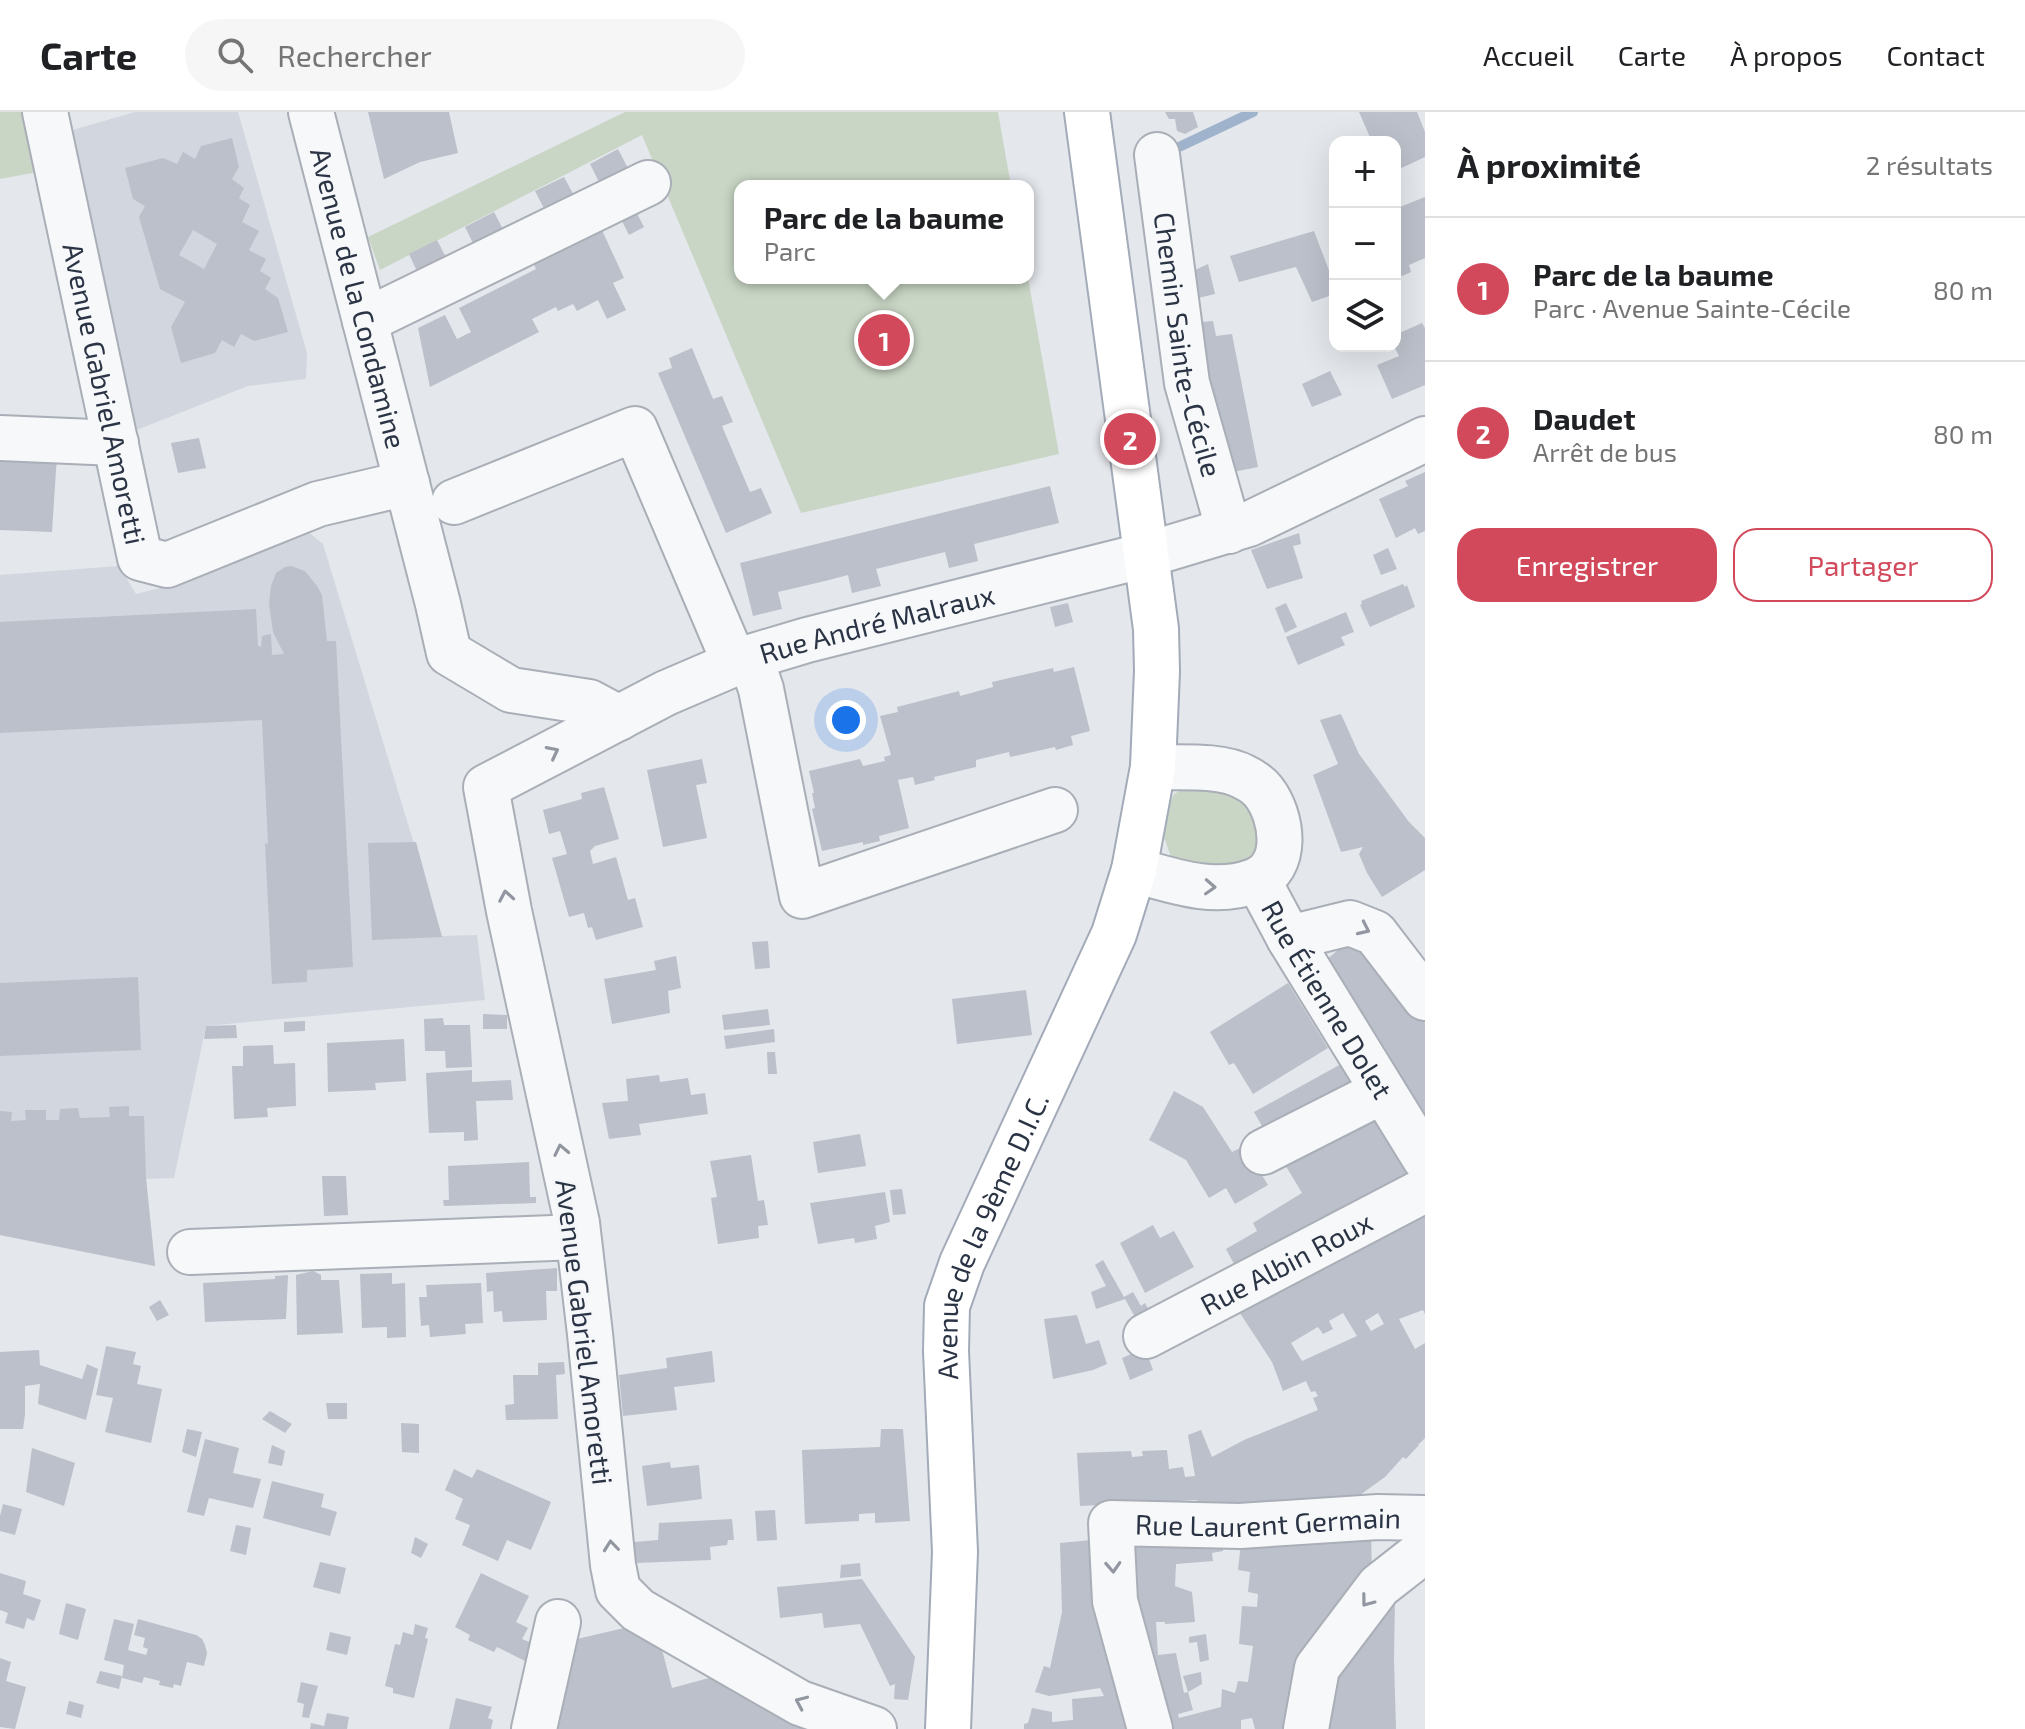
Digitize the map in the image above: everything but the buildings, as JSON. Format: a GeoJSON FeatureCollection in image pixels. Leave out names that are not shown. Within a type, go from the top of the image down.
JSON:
{"type":"FeatureCollection","features":[{"type":"Feature","properties":{"kind":"main road"},"geometry":{"type":"LineString","coordinates":[[1087,112],[1146,555]]}},
{"type":"Feature","properties":{"kind":"main road","name":"Avenue de la 9ème D.I.C."},"geometry":{"type":"LineString","coordinates":[[948,1729],[955,1552],[946,1351],[947,1306],[962,1263],[1114,934],[1134,870],[1153,767],[1157,671],[1156,629],[1146,555]]}},
{"type":"Feature","properties":{"kind":"street","name":"Avenue Gabriel Amoretti"},"geometry":{"type":"LineString","coordinates":[[45,112],[140,558],[167,565],[318,504],[407,483]]}},
{"type":"Feature","properties":{"kind":"street","name":"Avenue de la Condamine"},"geometry":{"type":"LineString","coordinates":[[311,112],[407,483]]}},
{"type":"Feature","properties":{"kind":"street","name":"Chemin Sainte-Cécile"},"geometry":{"type":"LineString","coordinates":[[1157,155],[1187,383],[1229,531]]}},
{"type":"Feature","properties":{"kind":"street"},"geometry":{"type":"LineString","coordinates":[[365,321],[648,183]]}},
{"type":"Feature","properties":{"kind":"street"},"geometry":{"type":"LineString","coordinates":[[454,502],[635,429],[742,660],[761,689],[802,896],[1055,810]]}},
{"type":"Feature","properties":{"kind":"street"},"geometry":{"type":"LineString","coordinates":[[0,438],[116,443]]}},
{"type":"Feature","properties":{"kind":"street","name":"Rue André Malraux"},"geometry":{"type":"LineString","coordinates":[[486,787],[666,693],[742,660],[807,640],[1146,555],[1229,531],[1425,439]]}},
{"type":"Feature","properties":{"kind":"street"},"geometry":{"type":"LineString","coordinates":[[407,483],[449,653],[511,690],[589,702],[619,718]]}},
{"type":"Feature","properties":{"kind":"street"},"geometry":{"type":"LineString","coordinates":[[1134,870],[1188,886],[1225,888],[1258,880],[1277,857],[1281,832],[1263,790],[1241,775],[1215,769],[1153,767]]}},
{"type":"Feature","properties":{"kind":"street","name":"Avenue Gabriel Amoretti"},"geometry":{"type":"LineString","coordinates":[[486,787],[578,1237],[618,1590],[638,1610],[800,1703],[874,1729]]}},
{"type":"Feature","properties":{"kind":"street","name":"Rue Étienne Dolet"},"geometry":{"type":"LineString","coordinates":[[1258,880],[1289,938],[1425,1159]]}},
{"type":"Feature","properties":{"kind":"street"},"geometry":{"type":"LineString","coordinates":[[1289,938],[1350,923],[1375,933],[1425,998]]}},
{"type":"Feature","properties":{"kind":"street"},"geometry":{"type":"LineString","coordinates":[[1263,1152],[1383,1091]]}},
{"type":"Feature","properties":{"kind":"street","name":"Rue Albin Roux"},"geometry":{"type":"LineString","coordinates":[[1146,1336],[1425,1190]]}},
{"type":"Feature","properties":{"kind":"street"},"geometry":{"type":"LineString","coordinates":[[190,1252],[578,1237]]}},
{"type":"Feature","properties":{"kind":"street","name":"Rue Laurent Germain"},"geometry":{"type":"LineString","coordinates":[[1150,1729],[1115,1601],[1100,1523],[1240,1526],[1378,1517],[1425,1518]]}},
{"type":"Feature","properties":{"kind":"street"},"geometry":{"type":"LineString","coordinates":[[1306,1729],[1317,1668],[1379,1586],[1425,1550]]}},
{"type":"Feature","properties":{"kind":"street"},"geometry":{"type":"LineString","coordinates":[[534,1729],[558,1622]]}},
{"type":"Feature","properties":{"kind":"shaded area"},"geometry":{"type":"Polygon","coordinates":[[[135,112],[238,112],[307,353],[306,379],[248,386],[129,433],[59,134],[135,112]]]}},
{"type":"Feature","properties":{"kind":"shaded area"},"geometry":{"type":"Polygon","coordinates":[[[301,526],[323,544],[442,936],[477,935],[485,1000],[206,1026],[174,1178],[146,1179],[155,1266],[0,1235],[0,575],[119,566],[136,594],[168,586],[274,531],[301,526]]]}},
{"type":"Feature","properties":{"kind":"green space"},"geometry":{"type":"Polygon","coordinates":[[[0,112],[36,112],[48,170],[0,179],[0,112]]]}},
{"type":"Feature","properties":{"kind":"green space"},"geometry":{"type":"Polygon","coordinates":[[[625,112],[998,112],[1010,180],[734,180],[734,284],[1029,284],[1059,454],[801,513],[642,135],[380,270],[368,237],[625,112]]]}},
{"type":"Feature","properties":{"kind":"green space"},"geometry":{"type":"Polygon","coordinates":[[[1187,787],[1246,796],[1266,853],[1241,869],[1182,866],[1171,857],[1164,837],[1164,815],[1174,794],[1187,787]]]}},
{"type":"Feature","properties":{"kind":"waterway"},"geometry":{"type":"LineString","coordinates":[[1179,147],[1253,112]]}},
{"type":"Feature","properties":{"kind":"place","name":"Parc de la baume"},"geometry":{"type":"Point","coordinates":[884,340]}},
{"type":"Feature","properties":{"kind":"place","name":"Daudet"},"geometry":{"type":"Point","coordinates":[1130,439]}}]}
